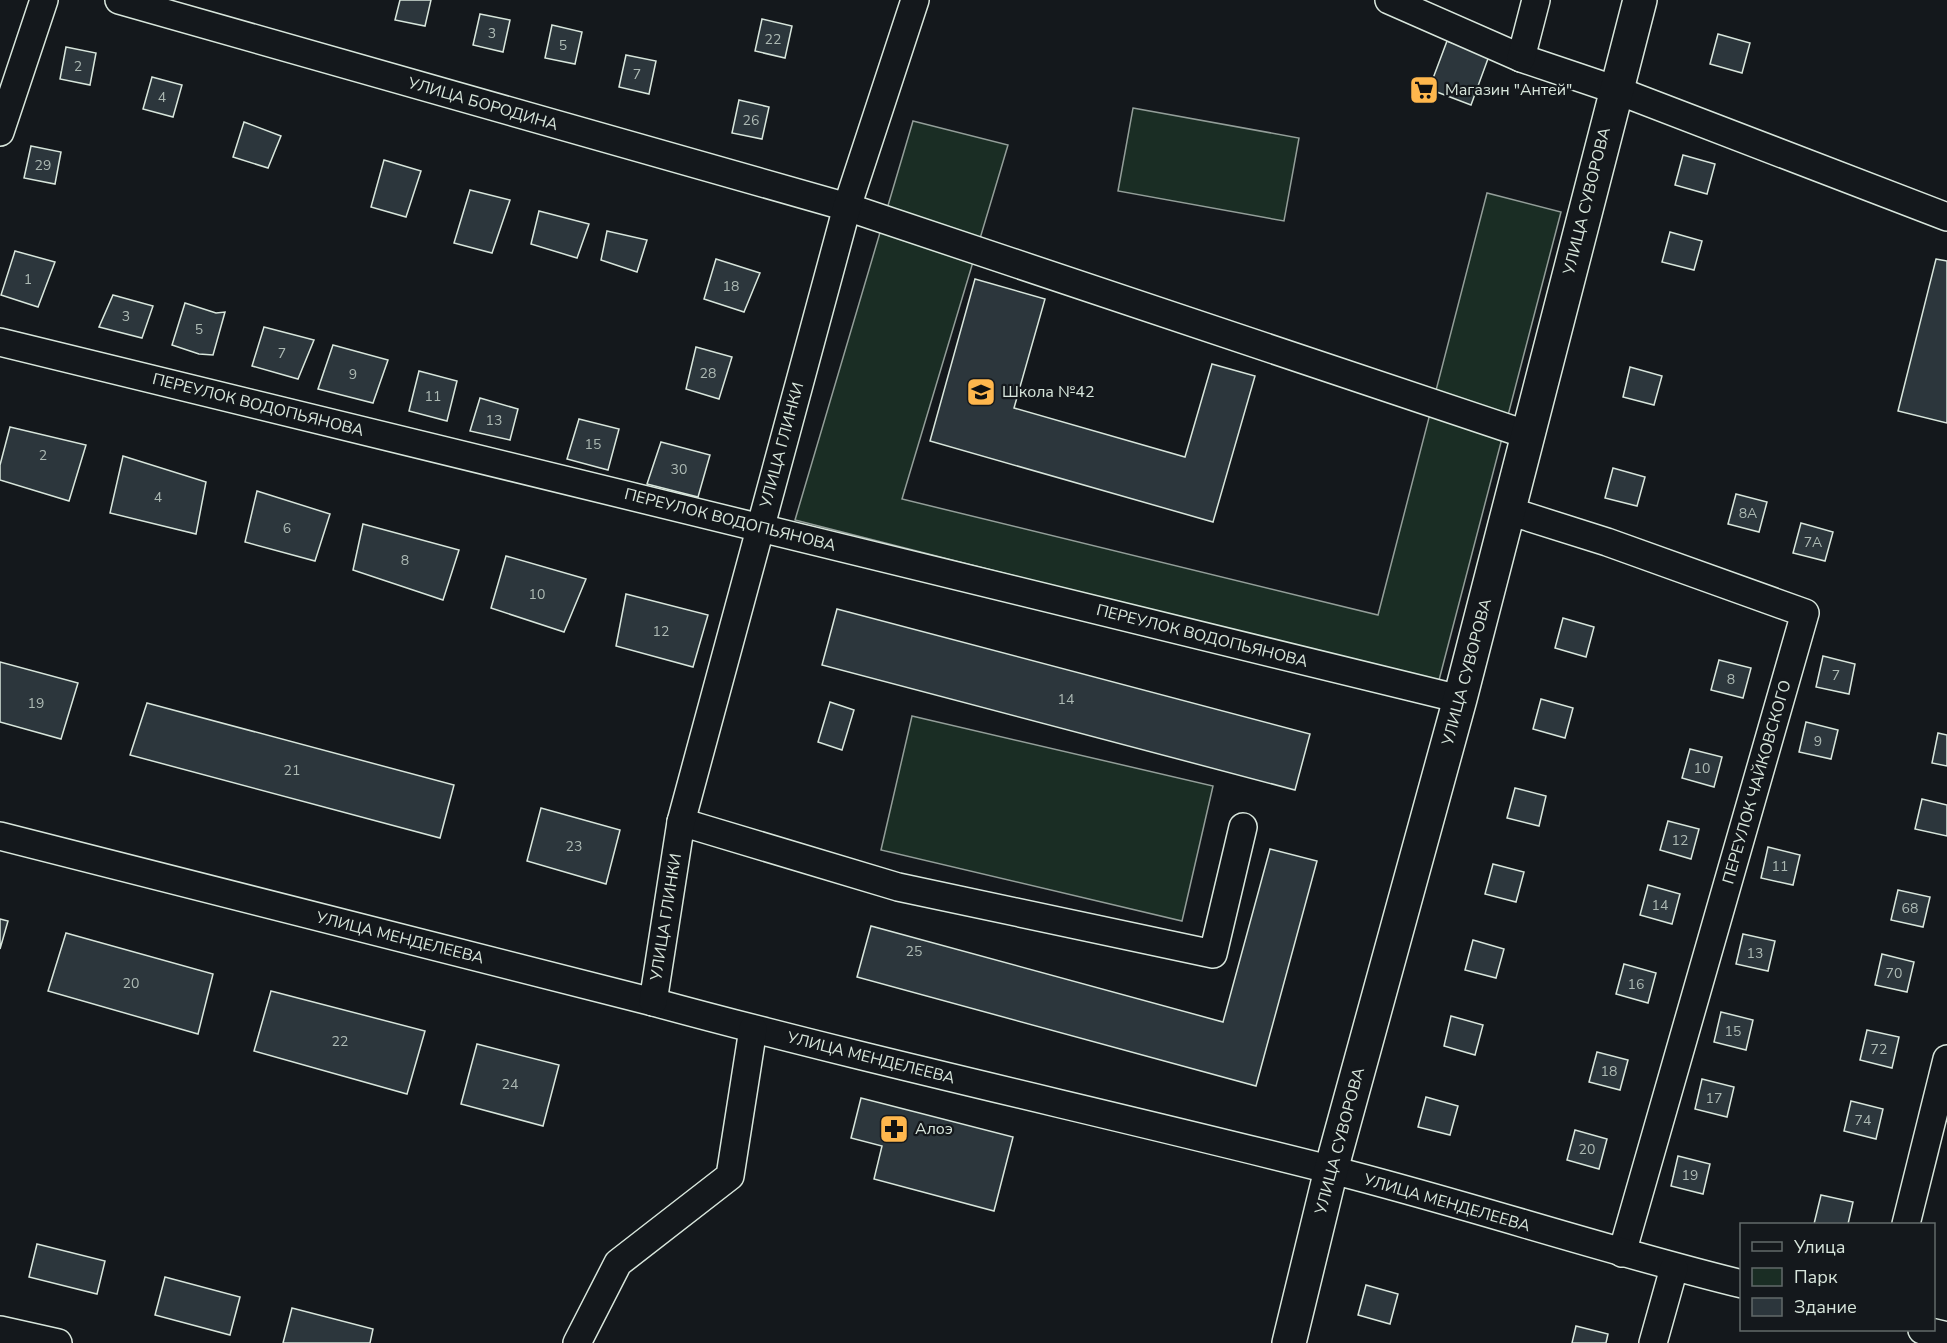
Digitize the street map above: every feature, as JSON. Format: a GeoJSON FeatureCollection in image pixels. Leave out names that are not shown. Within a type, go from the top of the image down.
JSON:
{"type":"FeatureCollection","features":[{"type":"Feature","properties":{"kind":"street"},"geometry":{"type":"LineString","coordinates":[[0,132],[44,0]]}},
{"type":"Feature","properties":{"kind":"street","name":"УЛИЦА БОРОДИНА"},"geometry":{"type":"LineString","coordinates":[[119,0],[847,207],[1528,435]]}},
{"type":"Feature","properties":{"kind":"street","name":"УЛИЦА ГЛИНКИ"},"geometry":{"type":"LineString","coordinates":[[653,1002],[681,822],[847,207],[915,0]]}},
{"type":"Feature","properties":{"kind":"street"},"geometry":{"type":"LineString","coordinates":[[1389,0],[1521,58],[1616,90],[1947,217]]}},
{"type":"Feature","properties":{"kind":"street"},"geometry":{"type":"LineString","coordinates":[[1521,58],[1536,0]]}},
{"type":"Feature","properties":{"kind":"street","name":"УЛИЦА СУВОРОВА"},"geometry":{"type":"LineString","coordinates":[[1289,1343],[1331,1170],[1460,699],[1640,0]]}},
{"type":"Feature","properties":{"kind":"street","name":"ПЕРЕУЛОК ВОДОПЬЯНОВА"},"geometry":{"type":"LineString","coordinates":[[0,342],[1460,699]]}},
{"type":"Feature","properties":{"kind":"street","name":"ПЕРЕУЛОК ЧАЙКОВСКОГО"},"geometry":{"type":"LineString","coordinates":[[1509,511],[1607,542],[1805,613],[1622,1253]]}},
{"type":"Feature","properties":{"kind":"street"},"geometry":{"type":"LineString","coordinates":[[681,822],[898,887],[1213,954],[1243,827]]}},
{"type":"Feature","properties":{"kind":"street","name":"УЛИЦА МЕНДЕЛЕЕВА"},"geometry":{"type":"LineString","coordinates":[[0,836],[753,1029],[1331,1170],[1674,1268],[1740,1284]]}},
{"type":"Feature","properties":{"kind":"street"},"geometry":{"type":"LineString","coordinates":[[577,1343],[618,1263],[730,1176],[753,1029]]}},
{"type":"Feature","properties":{"kind":"street"},"geometry":{"type":"LineString","coordinates":[[1906,1223],[1947,1059]]}},
{"type":"Feature","properties":{"kind":"street"},"geometry":{"type":"LineString","coordinates":[[1653,1343],[1674,1268]]}},
{"type":"Feature","properties":{"kind":"street"},"geometry":{"type":"LineString","coordinates":[[0,1330],[58,1343]]}},
{"type":"Feature","properties":{"kind":"street"},"geometry":{"type":"LineString","coordinates":[[1930,1331],[1947,1335]]}},
{"type":"Feature","properties":{"kind":"green space"},"geometry":{"type":"Polygon","coordinates":[[[1133,108],[1299,138],[1284,221],[1118,191],[1133,108]]]}},
{"type":"Feature","properties":{"kind":"green space"},"geometry":{"type":"Polygon","coordinates":[[[913,121],[1008,145],[902,499],[1378,615],[1487,193],[1561,212],[1438,684],[795,520],[913,121]]]}},
{"type":"Feature","properties":{"kind":"green space"},"geometry":{"type":"Polygon","coordinates":[[[912,716],[1213,786],[1182,921],[881,850],[912,716]]]}},
{"type":"Feature","properties":{"kind":"building"},"geometry":{"type":"Polygon","coordinates":[[[400,0],[431,0],[425,26],[395,20],[400,0]]]}},
{"type":"Feature","properties":{"kind":"building"},"geometry":{"type":"Polygon","coordinates":[[[480,14],[510,20],[503,52],[473,45],[480,14]]]}},
{"type":"Feature","properties":{"kind":"building"},"geometry":{"type":"Polygon","coordinates":[[[762,19],[792,26],[785,58],[755,51],[762,19]]]}},
{"type":"Feature","properties":{"kind":"building"},"geometry":{"type":"Polygon","coordinates":[[[552,25],[582,32],[575,64],[545,58],[552,25]]]}},
{"type":"Feature","properties":{"kind":"building"},"geometry":{"type":"Polygon","coordinates":[[[1718,34],[1750,43],[1742,73],[1710,64],[1718,34]]]}},
{"type":"Feature","properties":{"kind":"building"},"geometry":{"type":"Polygon","coordinates":[[[1447,41],[1489,56],[1471,105],[1429,89],[1447,41]]]}},
{"type":"Feature","properties":{"kind":"building"},"geometry":{"type":"Polygon","coordinates":[[[66,47],[96,53],[90,85],[60,79],[66,47]]]}},
{"type":"Feature","properties":{"kind":"building"},"geometry":{"type":"Polygon","coordinates":[[[626,55],[656,61],[649,94],[619,87],[626,55]]]}},
{"type":"Feature","properties":{"kind":"building"},"geometry":{"type":"Polygon","coordinates":[[[152,77],[182,85],[173,117],[143,109],[152,77]]]}},
{"type":"Feature","properties":{"kind":"building"},"geometry":{"type":"Polygon","coordinates":[[[739,100],[769,107],[762,139],[732,133],[739,100]]]}},
{"type":"Feature","properties":{"kind":"building"},"geometry":{"type":"Polygon","coordinates":[[[244,122],[281,136],[268,168],[233,157],[244,122]]]}},
{"type":"Feature","properties":{"kind":"building"},"geometry":{"type":"Polygon","coordinates":[[[31,146],[61,152],[55,184],[24,178],[31,146]]]}},
{"type":"Feature","properties":{"kind":"building"},"geometry":{"type":"Polygon","coordinates":[[[1683,155],[1715,164],[1707,194],[1675,185],[1683,155]]]}},
{"type":"Feature","properties":{"kind":"building"},"geometry":{"type":"Polygon","coordinates":[[[384,160],[421,171],[406,217],[371,207],[384,160]]]}},
{"type":"Feature","properties":{"kind":"building"},"geometry":{"type":"Polygon","coordinates":[[[470,190],[510,200],[492,253],[454,243],[470,190]]]}},
{"type":"Feature","properties":{"kind":"building"},"geometry":{"type":"Polygon","coordinates":[[[539,211],[589,224],[577,258],[531,244],[539,211]]]}},
{"type":"Feature","properties":{"kind":"building"},"geometry":{"type":"Polygon","coordinates":[[[607,231],[647,240],[637,272],[601,260],[607,231]]]}},
{"type":"Feature","properties":{"kind":"building"},"geometry":{"type":"Polygon","coordinates":[[[1670,232],[1702,241],[1694,270],[1662,262],[1670,232]]]}},
{"type":"Feature","properties":{"kind":"building"},"geometry":{"type":"Polygon","coordinates":[[[15,251],[55,262],[38,307],[1,295],[15,251]]]}},
{"type":"Feature","properties":{"kind":"building"},"geometry":{"type":"Polygon","coordinates":[[[716,259],[760,273],[744,312],[704,299],[716,259]]]}},
{"type":"Feature","properties":{"kind":"building"},"geometry":{"type":"Polygon","coordinates":[[[1936,259],[1947,261],[1947,423],[1898,411],[1936,259]]]}},
{"type":"Feature","properties":{"kind":"building","name":"Школа №42"},"geometry":{"type":"Polygon","coordinates":[[[975,279],[1045,299],[1014,408],[1185,457],[1212,364],[1255,376],[1213,522],[930,441],[975,279]]]}},
{"type":"Feature","properties":{"kind":"building"},"geometry":{"type":"Polygon","coordinates":[[[113,295],[153,306],[142,338],[99,327],[113,295]]]}},
{"type":"Feature","properties":{"kind":"building"},"geometry":{"type":"Polygon","coordinates":[[[185,303],[216,313],[225,312],[213,355],[199,354],[172,345],[185,303]]]}},
{"type":"Feature","properties":{"kind":"building"},"geometry":{"type":"Polygon","coordinates":[[[264,327],[314,340],[298,379],[252,366],[264,327]]]}},
{"type":"Feature","properties":{"kind":"building"},"geometry":{"type":"Polygon","coordinates":[[[333,345],[388,360],[373,403],[318,389],[333,345]]]}},
{"type":"Feature","properties":{"kind":"building"},"geometry":{"type":"Polygon","coordinates":[[[696,347],[732,357],[719,399],[686,389],[696,347]]]}},
{"type":"Feature","properties":{"kind":"building"},"geometry":{"type":"Polygon","coordinates":[[[1630,367],[1662,376],[1654,405],[1623,397],[1630,367]]]}},
{"type":"Feature","properties":{"kind":"building"},"geometry":{"type":"Polygon","coordinates":[[[419,371],[457,381],[447,421],[409,411],[419,371]]]}},
{"type":"Feature","properties":{"kind":"building"},"geometry":{"type":"Polygon","coordinates":[[[480,398],[518,409],[510,440],[470,431],[480,398]]]}},
{"type":"Feature","properties":{"kind":"building"},"geometry":{"type":"Polygon","coordinates":[[[579,419],[619,429],[608,470],[567,459],[579,419]]]}},
{"type":"Feature","properties":{"kind":"building"},"geometry":{"type":"Polygon","coordinates":[[[10,427],[86,445],[69,501],[0,480],[0,465],[10,427]]]}},
{"type":"Feature","properties":{"kind":"building"},"geometry":{"type":"Polygon","coordinates":[[[661,442],[710,455],[698,497],[647,484],[661,442]]]}},
{"type":"Feature","properties":{"kind":"building"},"geometry":{"type":"Polygon","coordinates":[[[123,456],[206,482],[196,534],[110,513],[123,456]]]}},
{"type":"Feature","properties":{"kind":"building"},"geometry":{"type":"Polygon","coordinates":[[[1613,468],[1645,477],[1637,506],[1605,498],[1613,468]]]}},
{"type":"Feature","properties":{"kind":"building"},"geometry":{"type":"Polygon","coordinates":[[[257,491],[330,514],[315,561],[245,542],[257,491]]]}},
{"type":"Feature","properties":{"kind":"building"},"geometry":{"type":"Polygon","coordinates":[[[1736,494],[1767,502],[1759,532],[1728,524],[1736,494]]]}},
{"type":"Feature","properties":{"kind":"building"},"geometry":{"type":"Polygon","coordinates":[[[1801,523],[1833,532],[1825,561],[1793,553],[1801,523]]]}},
{"type":"Feature","properties":{"kind":"building"},"geometry":{"type":"Polygon","coordinates":[[[363,524],[459,550],[443,600],[353,570],[363,524]]]}},
{"type":"Feature","properties":{"kind":"building"},"geometry":{"type":"Polygon","coordinates":[[[506,556],[586,579],[564,632],[491,608],[506,556]]]}},
{"type":"Feature","properties":{"kind":"building"},"geometry":{"type":"Polygon","coordinates":[[[626,594],[708,615],[693,667],[616,646],[626,594]]]}},
{"type":"Feature","properties":{"kind":"building"},"geometry":{"type":"Polygon","coordinates":[[[837,609],[1310,734],[1295,790],[822,665],[837,609]]]}},
{"type":"Feature","properties":{"kind":"building"},"geometry":{"type":"Polygon","coordinates":[[[1563,618],[1594,627],[1586,657],[1555,648],[1563,618]]]}},
{"type":"Feature","properties":{"kind":"building"},"geometry":{"type":"Polygon","coordinates":[[[1823,656],[1855,664],[1849,694],[1816,687],[1823,656]]]}},
{"type":"Feature","properties":{"kind":"building"},"geometry":{"type":"Polygon","coordinates":[[[1719,660],[1751,668],[1743,698],[1711,690],[1719,660]]]}},
{"type":"Feature","properties":{"kind":"building"},"geometry":{"type":"Polygon","coordinates":[[[0,662],[78,683],[61,739],[0,722],[0,662]]]}},
{"type":"Feature","properties":{"kind":"building"},"geometry":{"type":"Polygon","coordinates":[[[1541,699],[1573,708],[1565,738],[1533,729],[1541,699]]]}},
{"type":"Feature","properties":{"kind":"building"},"geometry":{"type":"Polygon","coordinates":[[[830,702],[854,710],[842,750],[818,742],[830,702]]]}},
{"type":"Feature","properties":{"kind":"building"},"geometry":{"type":"Polygon","coordinates":[[[147,703],[454,785],[440,838],[130,755],[147,703]]]}},
{"type":"Feature","properties":{"kind":"building"},"geometry":{"type":"Polygon","coordinates":[[[1806,722],[1838,730],[1831,759],[1799,752],[1806,722]]]}},
{"type":"Feature","properties":{"kind":"building"},"geometry":{"type":"Polygon","coordinates":[[[1938,733],[1947,735],[1947,766],[1932,763],[1938,733]]]}},
{"type":"Feature","properties":{"kind":"building"},"geometry":{"type":"Polygon","coordinates":[[[1690,749],[1722,757],[1714,787],[1682,778],[1690,749]]]}},
{"type":"Feature","properties":{"kind":"building"},"geometry":{"type":"Polygon","coordinates":[[[1515,788],[1546,796],[1539,826],[1507,818],[1515,788]]]}},
{"type":"Feature","properties":{"kind":"building"},"geometry":{"type":"Polygon","coordinates":[[[1922,799],[1947,805],[1947,836],[1915,829],[1922,799]]]}},
{"type":"Feature","properties":{"kind":"building"},"geometry":{"type":"Polygon","coordinates":[[[541,808],[620,830],[606,884],[527,861],[541,808]]]}},
{"type":"Feature","properties":{"kind":"building"},"geometry":{"type":"Polygon","coordinates":[[[1668,821],[1699,829],[1691,859],[1660,850],[1668,821]]]}},
{"type":"Feature","properties":{"kind":"building"},"geometry":{"type":"Polygon","coordinates":[[[1768,847],[1800,855],[1793,885],[1761,878],[1768,847]]]}},
{"type":"Feature","properties":{"kind":"building"},"geometry":{"type":"Polygon","coordinates":[[[1270,849],[1317,861],[1256,1086],[857,977],[871,926],[1223,1022],[1270,849]]]}},
{"type":"Feature","properties":{"kind":"building"},"geometry":{"type":"Polygon","coordinates":[[[1493,864],[1524,872],[1516,902],[1485,894],[1493,864]]]}},
{"type":"Feature","properties":{"kind":"building"},"geometry":{"type":"Polygon","coordinates":[[[1648,885],[1680,894],[1672,924],[1640,915],[1648,885]]]}},
{"type":"Feature","properties":{"kind":"building"},"geometry":{"type":"Polygon","coordinates":[[[1898,890],[1930,897],[1923,927],[1891,920],[1898,890]]]}},
{"type":"Feature","properties":{"kind":"building"},"geometry":{"type":"Polygon","coordinates":[[[0,919],[8,921],[0,949],[0,919]]]}},
{"type":"Feature","properties":{"kind":"building"},"geometry":{"type":"Polygon","coordinates":[[[66,933],[213,974],[198,1034],[48,991],[66,933]]]}},
{"type":"Feature","properties":{"kind":"building"},"geometry":{"type":"Polygon","coordinates":[[[1743,934],[1775,941],[1768,971],[1736,964],[1743,934]]]}},
{"type":"Feature","properties":{"kind":"building"},"geometry":{"type":"Polygon","coordinates":[[[1473,940],[1504,949],[1496,978],[1465,970],[1473,940]]]}},
{"type":"Feature","properties":{"kind":"building"},"geometry":{"type":"Polygon","coordinates":[[[1882,954],[1914,962],[1907,992],[1875,985],[1882,954]]]}},
{"type":"Feature","properties":{"kind":"building"},"geometry":{"type":"Polygon","coordinates":[[[1624,964],[1656,973],[1648,1003],[1616,994],[1624,964]]]}},
{"type":"Feature","properties":{"kind":"building"},"geometry":{"type":"Polygon","coordinates":[[[271,991],[425,1031],[407,1094],[254,1051],[271,991]]]}},
{"type":"Feature","properties":{"kind":"building"},"geometry":{"type":"Polygon","coordinates":[[[1721,1012],[1753,1020],[1746,1050],[1714,1042],[1721,1012]]]}},
{"type":"Feature","properties":{"kind":"building"},"geometry":{"type":"Polygon","coordinates":[[[1451,1016],[1483,1025],[1475,1055],[1444,1046],[1451,1016]]]}},
{"type":"Feature","properties":{"kind":"building"},"geometry":{"type":"Polygon","coordinates":[[[1867,1030],[1899,1037],[1892,1068],[1860,1060],[1867,1030]]]}},
{"type":"Feature","properties":{"kind":"building"},"geometry":{"type":"Polygon","coordinates":[[[477,1044],[559,1065],[543,1126],[461,1104],[477,1044]]]}},
{"type":"Feature","properties":{"kind":"building"},"geometry":{"type":"Polygon","coordinates":[[[1597,1052],[1628,1060],[1620,1090],[1589,1082],[1597,1052]]]}},
{"type":"Feature","properties":{"kind":"building"},"geometry":{"type":"Polygon","coordinates":[[[1702,1079],[1734,1087],[1727,1117],[1695,1109],[1702,1079]]]}},
{"type":"Feature","properties":{"kind":"building"},"geometry":{"type":"Polygon","coordinates":[[[1426,1097],[1458,1106],[1450,1135],[1418,1127],[1426,1097]]]}},
{"type":"Feature","properties":{"kind":"building"},"geometry":{"type":"Polygon","coordinates":[[[861,1098],[1013,1137],[994,1211],[874,1179],[882,1146],[851,1138],[861,1098]]]}},
{"type":"Feature","properties":{"kind":"building"},"geometry":{"type":"Polygon","coordinates":[[[1851,1101],[1883,1109],[1876,1139],[1844,1131],[1851,1101]]]}},
{"type":"Feature","properties":{"kind":"building"},"geometry":{"type":"Polygon","coordinates":[[[1575,1130],[1607,1139],[1599,1169],[1567,1160],[1575,1130]]]}},
{"type":"Feature","properties":{"kind":"building"},"geometry":{"type":"Polygon","coordinates":[[[1678,1156],[1710,1164],[1703,1194],[1671,1186],[1678,1156]]]}},
{"type":"Feature","properties":{"kind":"building"},"geometry":{"type":"Polygon","coordinates":[[[1821,1195],[1853,1202],[1848,1223],[1814,1223],[1821,1195]]]}},
{"type":"Feature","properties":{"kind":"building"},"geometry":{"type":"Polygon","coordinates":[[[37,1244],[105,1261],[97,1294],[29,1277],[37,1244]]]}},
{"type":"Feature","properties":{"kind":"building"},"geometry":{"type":"Polygon","coordinates":[[[165,1277],[240,1297],[230,1335],[155,1315],[165,1277]]]}},
{"type":"Feature","properties":{"kind":"building"},"geometry":{"type":"Polygon","coordinates":[[[1366,1285],[1398,1294],[1390,1324],[1358,1315],[1366,1285]]]}},
{"type":"Feature","properties":{"kind":"building"},"geometry":{"type":"Polygon","coordinates":[[[292,1308],[373,1329],[370,1343],[283,1343],[292,1308]]]}},
{"type":"Feature","properties":{"kind":"building"},"geometry":{"type":"Polygon","coordinates":[[[1576,1326],[1608,1334],[1606,1343],[1572,1343],[1576,1326]]]}},
{"type":"Feature","properties":{"kind":"place","name":"Магазин \"Антей\""},"geometry":{"type":"Point","coordinates":[1424,90]}},
{"type":"Feature","properties":{"kind":"place","name":"Школа №42"},"geometry":{"type":"Point","coordinates":[981,392]}},
{"type":"Feature","properties":{"kind":"place","name":"Алоэ"},"geometry":{"type":"Point","coordinates":[894,1129]}}]}
